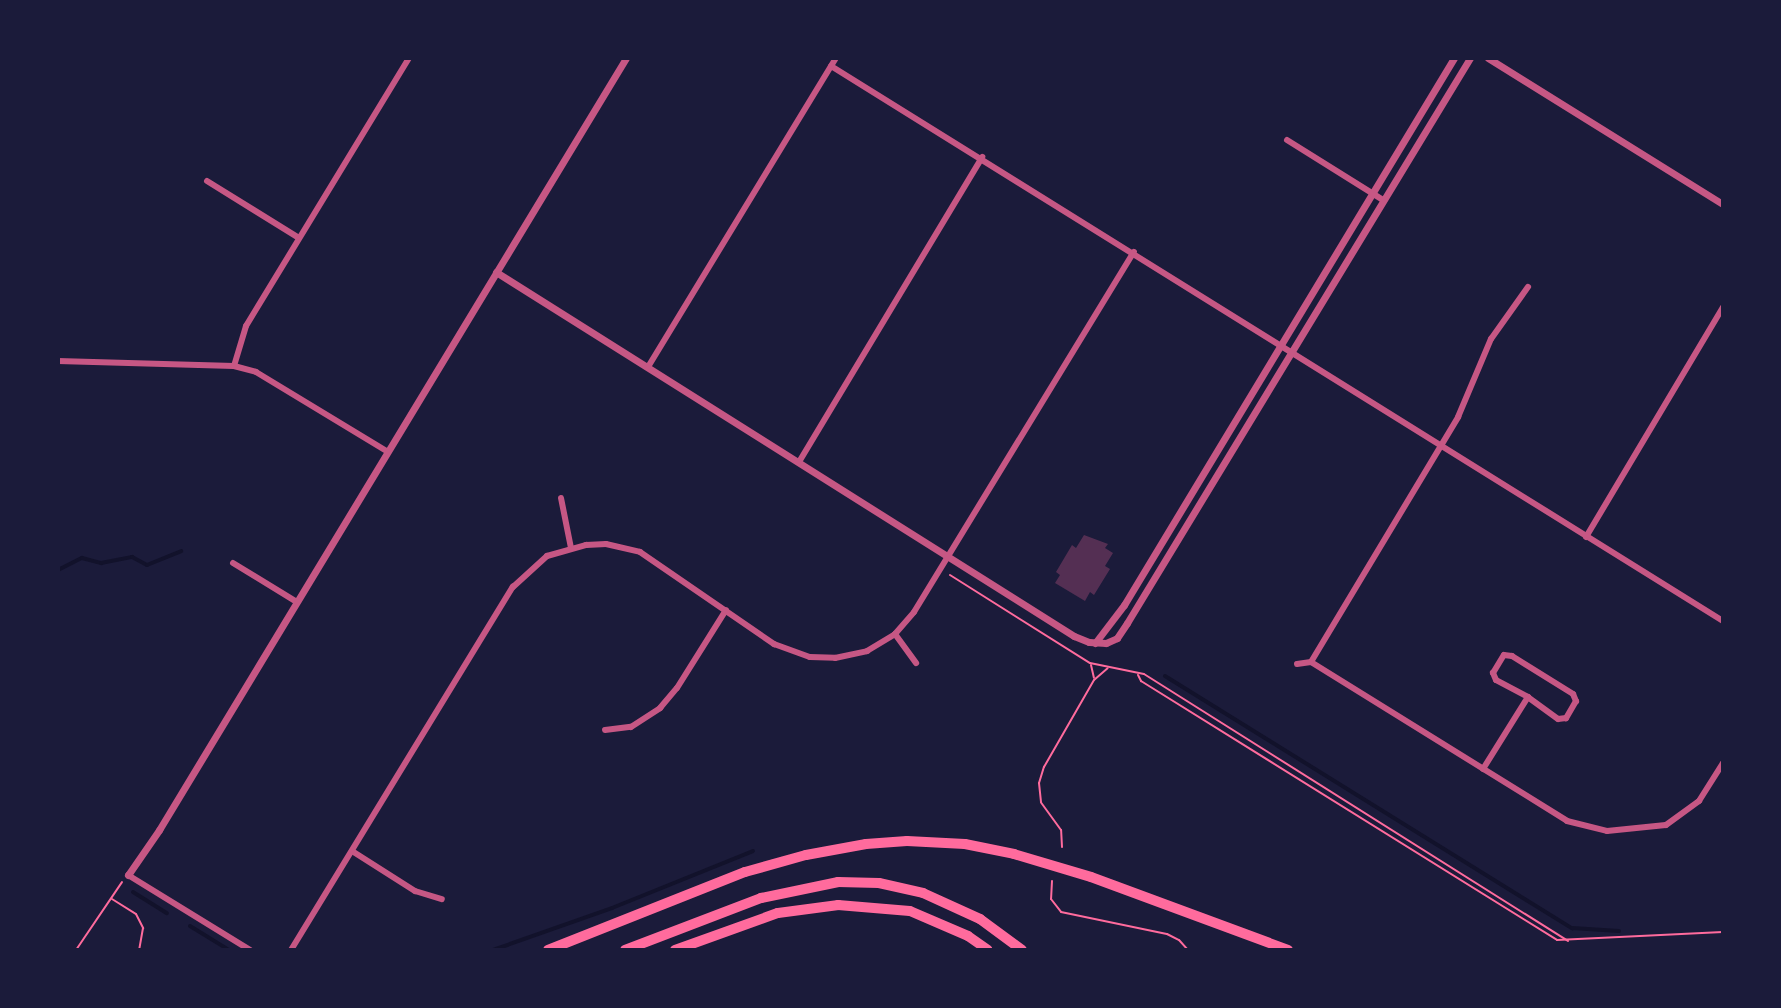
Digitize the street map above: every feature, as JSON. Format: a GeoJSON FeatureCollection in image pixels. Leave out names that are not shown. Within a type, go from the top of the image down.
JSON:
{"type":"FeatureCollection","features":[{"type":"Feature","properties":{"kind":"highway"},"geometry":{"type":"LineString","coordinates":[[548,950],[745,872],[806,855],[866,844],[907,841],[965,844],[1014,854],[1091,877],[1288,950]]}},
{"type":"Feature","properties":{"kind":"highway"},"geometry":{"type":"LineString","coordinates":[[625,950],[761,898],[838,882],[879,883],[923,893],[980,919],[1022,950]]}},
{"type":"Feature","properties":{"kind":"highway"},"geometry":{"type":"LineString","coordinates":[[675,950],[778,913],[838,905],[910,911],[948,926],[988,950]]}},
{"type":"Feature","properties":{"kind":"street"},"geometry":{"type":"LineString","coordinates":[[234,366],[246,326],[409,58]]}},
{"type":"Feature","properties":{"kind":"street"},"geometry":{"type":"LineString","coordinates":[[250,950],[128,875],[626,58]]}},
{"type":"Feature","properties":{"kind":"street"},"geometry":{"type":"LineString","coordinates":[[648,367],[836,58]]}},
{"type":"Feature","properties":{"kind":"street"},"geometry":{"type":"LineString","coordinates":[[1095,643],[1124,605],[1454,58]]}},
{"type":"Feature","properties":{"kind":"street"},"geometry":{"type":"LineString","coordinates":[[496,272],[1074,636],[1095,643],[1113,640],[1125,628],[1470,58]]}},
{"type":"Feature","properties":{"kind":"street"},"geometry":{"type":"LineString","coordinates":[[1488,58],[1723,204]]}},
{"type":"Feature","properties":{"kind":"street"},"geometry":{"type":"LineString","coordinates":[[831,66],[982,157],[1723,621]]}},
{"type":"Feature","properties":{"kind":"street"},"geometry":{"type":"LineString","coordinates":[[1287,140],[1383,200]]}},
{"type":"Feature","properties":{"kind":"street"},"geometry":{"type":"LineString","coordinates":[[799,462],[982,157]]}},
{"type":"Feature","properties":{"kind":"street"},"geometry":{"type":"LineString","coordinates":[[207,181],[299,238]]}},
{"type":"Feature","properties":{"kind":"street"},"geometry":{"type":"LineString","coordinates":[[291,950],[513,587],[547,556],[571,548],[606,544],[640,552],[774,644],[796,653],[835,658],[867,651],[895,634],[914,612],[1134,252]]}},
{"type":"Feature","properties":{"kind":"street"},"geometry":{"type":"LineString","coordinates":[[1311,662],[1463,407],[1486,348],[1528,287]]}},
{"type":"Feature","properties":{"kind":"street"},"geometry":{"type":"LineString","coordinates":[[1586,537],[1723,307]]}},
{"type":"Feature","properties":{"kind":"street"},"geometry":{"type":"LineString","coordinates":[[58,361],[234,366],[256,372],[388,452]]}},
{"type":"Feature","properties":{"kind":"street"},"geometry":{"type":"LineString","coordinates":[[561,498],[571,548]]}},
{"type":"Feature","properties":{"kind":"street"},"geometry":{"type":"LineString","coordinates":[[233,563],[297,602]]}},
{"type":"Feature","properties":{"kind":"street"},"geometry":{"type":"LineString","coordinates":[[605,730],[631,727],[660,708],[677,688],[726,610]]}},
{"type":"Feature","properties":{"kind":"street"},"geometry":{"type":"LineString","coordinates":[[895,634],[916,663]]}},
{"type":"Feature","properties":{"kind":"street"},"geometry":{"type":"LineString","coordinates":[[1504,655],[1512,656],[1573,694],[1576,701],[1566,718],[1558,719],[1528,697],[1496,680],[1493,673],[1504,655]]}},
{"type":"Feature","properties":{"kind":"street"},"geometry":{"type":"LineString","coordinates":[[1297,664],[1311,662],[1567,821],[1607,831],[1666,825],[1699,801],[1723,763]]}},
{"type":"Feature","properties":{"kind":"street"},"geometry":{"type":"LineString","coordinates":[[1483,769],[1528,697]]}},
{"type":"Feature","properties":{"kind":"street"},"geometry":{"type":"LineString","coordinates":[[352,851],[415,891],[442,899]]}},
{"type":"Feature","properties":{"kind":"path"},"geometry":{"type":"LineString","coordinates":[[950,575],[1090,663],[1144,674],[1568,941]]}},
{"type":"Feature","properties":{"kind":"path"},"geometry":{"type":"LineString","coordinates":[[1090,663],[1094,680]]}},
{"type":"Feature","properties":{"kind":"path"},"geometry":{"type":"LineString","coordinates":[[1062,847],[1061,830],[1041,802],[1039,783],[1044,767],[1094,680],[1109,668]]}},
{"type":"Feature","properties":{"kind":"path"},"geometry":{"type":"LineString","coordinates":[[1137,674],[1141,681],[1544,932],[1568,941],[1723,932]]}},
{"type":"Feature","properties":{"kind":"path"},"geometry":{"type":"LineString","coordinates":[[1052,881],[1051,899],[1061,912],[1167,934],[1179,940],[1188,950]]}},
{"type":"Feature","properties":{"kind":"path"},"geometry":{"type":"LineString","coordinates":[[76,950],[120,885]]}},
{"type":"Feature","properties":{"kind":"path"},"geometry":{"type":"LineString","coordinates":[[111,898],[136,914],[143,928],[139,950]]}},
{"type":"Feature","properties":{"kind":"building"},"geometry":{"type":"Polygon","coordinates":[[[1084,535],[1108,544],[1105,548],[1113,553],[1105,566],[1110,569],[1094,595],[1090,592],[1085,601],[1055,583],[1060,575],[1056,572],[1072,545],[1076,548],[1084,535]]]}},
{"type":"Feature","properties":{"kind":"waterway"},"geometry":{"type":"LineString","coordinates":[[58,570],[82,558],[101,563],[132,557],[147,565],[181,551]]}},
{"type":"Feature","properties":{"kind":"waterway"},"geometry":{"type":"LineString","coordinates":[[1165,676],[1572,928],[1619,931]]}},
{"type":"Feature","properties":{"kind":"waterway"},"geometry":{"type":"LineString","coordinates":[[493,950],[612,908],[753,851]]}},
{"type":"Feature","properties":{"kind":"waterway"},"geometry":{"type":"LineString","coordinates":[[133,892],[167,913]]}},
{"type":"Feature","properties":{"kind":"waterway"},"geometry":{"type":"LineString","coordinates":[[190,926],[229,950]]}}]}
